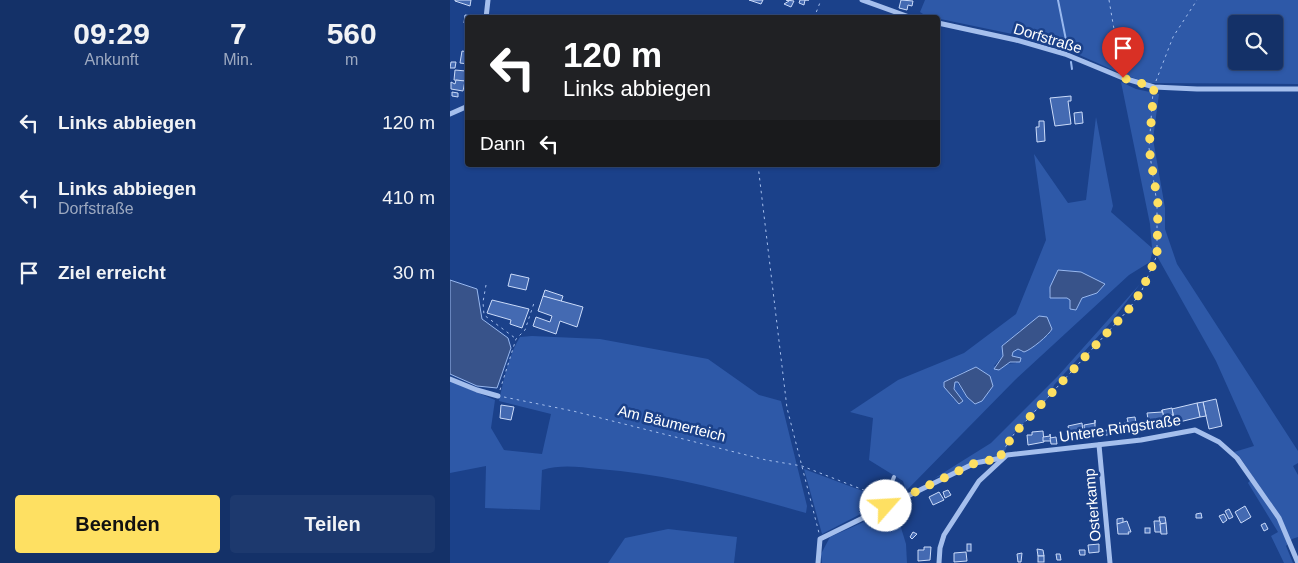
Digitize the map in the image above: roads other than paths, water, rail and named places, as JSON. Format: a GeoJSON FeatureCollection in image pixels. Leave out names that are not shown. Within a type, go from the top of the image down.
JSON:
{"type":"FeatureCollection","features":[{"type":"Feature","properties":{"kind":"street"},"geometry":{"type":"LineString","coordinates":[[486,15],[488,0]]}},
{"type":"Feature","properties":{"kind":"street"},"geometry":{"type":"LineString","coordinates":[[862,0],[904,15]]}},
{"type":"Feature","properties":{"kind":"street","name":"Dorfstraße"},"geometry":{"type":"LineString","coordinates":[[940,23],[1024,42],[1065,54],[1123,78],[1154,87],[1197,89],[1298,88]]}},
{"type":"Feature","properties":{"kind":"street"},"geometry":{"type":"LineString","coordinates":[[450,114],[465,107]]}},
{"type":"Feature","properties":{"kind":"street"},"geometry":{"type":"LineString","coordinates":[[450,378],[477,390],[498,396]]}},
{"type":"Feature","properties":{"kind":"street","name":"Untere Ringstraße"},"geometry":{"type":"LineString","coordinates":[[818,563],[820,539],[975,463],[1007,456],[1141,440],[1195,430],[1219,442],[1237,458],[1279,518],[1298,563]]}},
{"type":"Feature","properties":{"kind":"street","name":"Osterkamp"},"geometry":{"type":"LineString","coordinates":[[1099,445],[1110,563]]}},
{"type":"Feature","properties":{"kind":"street"},"geometry":{"type":"LineString","coordinates":[[939,563],[940,548],[944,535],[979,482],[1002,458]]}},
{"type":"Feature","properties":{"kind":"lane"},"geometry":{"type":"LineString","coordinates":[[886,506],[885,499],[894,477]]}},
{"type":"Feature","properties":{"kind":"waterway"},"geometry":{"type":"LineString","coordinates":[[1058,0],[1068,50]]}},
{"type":"Feature","properties":{"kind":"waterway"},"geometry":{"type":"LineString","coordinates":[[1071,62],[1072,69]]}}]}
